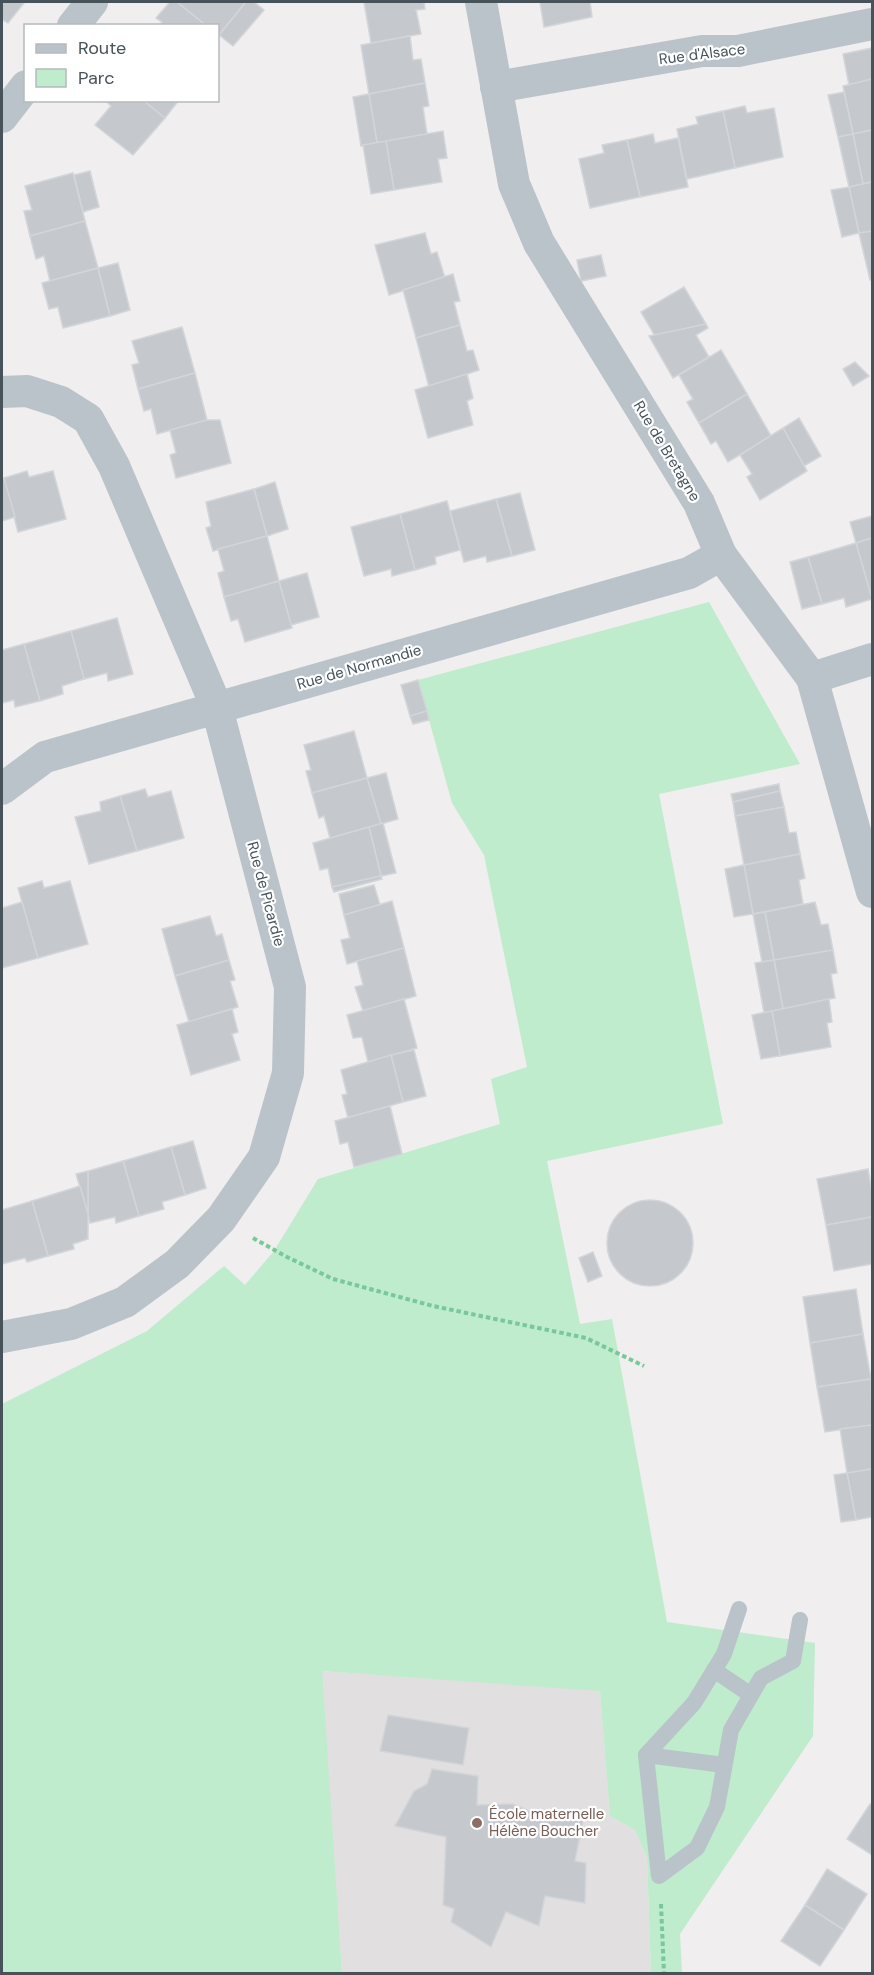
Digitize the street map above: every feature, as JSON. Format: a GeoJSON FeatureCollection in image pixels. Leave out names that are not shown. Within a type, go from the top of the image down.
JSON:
{"type":"FeatureCollection","features":[{"type":"Feature","properties":{"kind":"street"},"geometry":{"type":"LineString","coordinates":[[75,24],[92,2]]}},
{"type":"Feature","properties":{"kind":"street","name":"Rue de Bretagne"},"geometry":{"type":"LineString","coordinates":[[481,2],[514,184],[539,243],[699,503],[721,555],[812,678],[873,892]]}},
{"type":"Feature","properties":{"kind":"street","name":"Rue d'Alsace"},"geometry":{"type":"LineString","coordinates":[[496,87],[702,51],[738,51],[873,24]]}},
{"type":"Feature","properties":{"kind":"street"},"geometry":{"type":"LineString","coordinates":[[2,117],[24,89]]}},
{"type":"Feature","properties":{"kind":"street","name":"Rue de Picardie"},"geometry":{"type":"LineString","coordinates":[[2,392],[27,391],[61,402],[88,419],[114,466],[217,708],[290,987],[288,1073],[264,1157],[221,1220],[177,1264],[125,1302],[71,1324],[2,1337]]}},
{"type":"Feature","properties":{"kind":"street","name":"Rue de Normandie"},"geometry":{"type":"LineString","coordinates":[[2,789],[45,757],[689,573],[721,555]]}},
{"type":"Feature","properties":{"kind":"street"},"geometry":{"type":"LineString","coordinates":[[812,678],[873,659]]}},
{"type":"Feature","properties":{"kind":"lane"},"geometry":{"type":"LineString","coordinates":[[659,1876],[646,1755],[694,1702],[724,1654],[739,1609]]}},
{"type":"Feature","properties":{"kind":"lane"},"geometry":{"type":"LineString","coordinates":[[659,1876],[697,1848],[717,1807],[731,1730],[761,1678],[793,1661],[800,1620]]}},
{"type":"Feature","properties":{"kind":"lane"},"geometry":{"type":"LineString","coordinates":[[714,1670],[751,1695]]}},
{"type":"Feature","properties":{"kind":"lane"},"geometry":{"type":"LineString","coordinates":[[646,1755],[724,1765]]}},
{"type":"Feature","properties":{"kind":"path"},"geometry":{"type":"LineString","coordinates":[[221,1220],[287,1257],[333,1279],[433,1306],[586,1338],[644,1366]]}},
{"type":"Feature","properties":{"kind":"path"},"geometry":{"type":"LineString","coordinates":[[659,1876],[664,1974]]}},
{"type":"Feature","properties":{"kind":"shaded area","name":"École maternelle Hélène Boucher"},"geometry":{"type":"Polygon","coordinates":[[[321,1671],[600,1690],[610,1816],[635,1830],[647,1857],[651,1973],[342,1973],[321,1671]]]}},
{"type":"Feature","properties":{"kind":"green space"},"geometry":{"type":"Polygon","coordinates":[[[709,602],[800,764],[659,794],[723,1124],[547,1161],[580,1324],[612,1319],[667,1622],[815,1643],[813,1736],[680,1934],[682,1973],[651,1973],[647,1857],[635,1830],[610,1816],[600,1691],[322,1671],[342,1973],[2,1974],[2,1404],[147,1331],[224,1266],[245,1285],[274,1251],[318,1179],[500,1124],[491,1079],[527,1067],[484,855],[452,803],[418,680],[709,602]]]}},
{"type":"Feature","properties":{"kind":"building"},"geometry":{"type":"Polygon","coordinates":[[[2,2],[24,3],[8,23],[3,20],[2,22],[2,2]]]}},
{"type":"Feature","properties":{"kind":"building"},"geometry":{"type":"Polygon","coordinates":[[[170,2],[177,2],[204,24],[160,24],[162,22],[156,18],[170,2]]]}},
{"type":"Feature","properties":{"kind":"building"},"geometry":{"type":"Polygon","coordinates":[[[177,2],[246,2],[219,35],[219,24],[204,24],[177,2]]]}},
{"type":"Feature","properties":{"kind":"building"},"geometry":{"type":"Polygon","coordinates":[[[246,2],[254,2],[264,10],[233,46],[219,35],[246,2]]]}},
{"type":"Feature","properties":{"kind":"building"},"geometry":{"type":"Polygon","coordinates":[[[364,2],[424,2],[425,9],[416,10],[421,34],[371,43],[364,2]]]}},
{"type":"Feature","properties":{"kind":"building"},"geometry":{"type":"Polygon","coordinates":[[[540,2],[590,2],[592,17],[544,27],[540,2]]]}},
{"type":"Feature","properties":{"kind":"building"},"geometry":{"type":"Polygon","coordinates":[[[410,36],[413,60],[421,59],[425,83],[369,94],[361,45],[410,36]]]}},
{"type":"Feature","properties":{"kind":"building"},"geometry":{"type":"Polygon","coordinates":[[[872,48],[872,79],[849,85],[843,54],[872,48]]]}},
{"type":"Feature","properties":{"kind":"building"},"geometry":{"type":"Polygon","coordinates":[[[872,79],[872,130],[853,134],[843,86],[872,79]]]}},
{"type":"Feature","properties":{"kind":"building"},"geometry":{"type":"Polygon","coordinates":[[[425,83],[429,106],[423,107],[427,134],[377,143],[369,94],[425,83]]]}},
{"type":"Feature","properties":{"kind":"building"},"geometry":{"type":"Polygon","coordinates":[[[844,92],[853,134],[838,137],[828,95],[844,92]]]}},
{"type":"Feature","properties":{"kind":"building"},"geometry":{"type":"Polygon","coordinates":[[[369,94],[377,143],[361,146],[353,97],[369,94]]]}},
{"type":"Feature","properties":{"kind":"building"},"geometry":{"type":"Polygon","coordinates":[[[107,102],[145,102],[165,118],[133,155],[95,125],[111,106],[107,102]]]}},
{"type":"Feature","properties":{"kind":"building"},"geometry":{"type":"Polygon","coordinates":[[[145,102],[177,102],[165,118],[145,102]]]}},
{"type":"Feature","properties":{"kind":"building"},"geometry":{"type":"Polygon","coordinates":[[[745,106],[747,113],[774,108],[783,157],[735,168],[723,111],[745,106]]]}},
{"type":"Feature","properties":{"kind":"building"},"geometry":{"type":"Polygon","coordinates":[[[723,111],[735,168],[687,179],[677,129],[698,124],[696,117],[723,111]]]}},
{"type":"Feature","properties":{"kind":"building"},"geometry":{"type":"Polygon","coordinates":[[[872,130],[872,182],[863,184],[853,134],[872,130]]]}},
{"type":"Feature","properties":{"kind":"building"},"geometry":{"type":"Polygon","coordinates":[[[443,131],[447,158],[438,159],[442,182],[394,190],[386,141],[443,131]]]}},
{"type":"Feature","properties":{"kind":"building"},"geometry":{"type":"Polygon","coordinates":[[[653,134],[655,143],[678,138],[688,187],[640,197],[627,140],[653,134]]]}},
{"type":"Feature","properties":{"kind":"building"},"geometry":{"type":"Polygon","coordinates":[[[853,134],[863,184],[849,187],[838,137],[853,134]]]}},
{"type":"Feature","properties":{"kind":"building"},"geometry":{"type":"Polygon","coordinates":[[[627,140],[640,197],[590,208],[579,159],[604,153],[602,145],[627,140]]]}},
{"type":"Feature","properties":{"kind":"building"},"geometry":{"type":"Polygon","coordinates":[[[386,141],[394,190],[371,194],[363,145],[386,141]]]}},
{"type":"Feature","properties":{"kind":"building"},"geometry":{"type":"Polygon","coordinates":[[[90,171],[99,207],[83,212],[74,175],[90,171]]]}},
{"type":"Feature","properties":{"kind":"building"},"geometry":{"type":"Polygon","coordinates":[[[73,173],[85,221],[30,236],[24,211],[32,210],[25,186],[73,173]]]}},
{"type":"Feature","properties":{"kind":"building"},"geometry":{"type":"Polygon","coordinates":[[[872,182],[872,231],[859,233],[849,187],[872,182]]]}},
{"type":"Feature","properties":{"kind":"building"},"geometry":{"type":"Polygon","coordinates":[[[849,187],[859,233],[842,237],[831,190],[849,187]]]}},
{"type":"Feature","properties":{"kind":"building"},"geometry":{"type":"Polygon","coordinates":[[[85,221],[98,268],[50,281],[44,256],[36,259],[30,236],[85,221]]]}},
{"type":"Feature","properties":{"kind":"building"},"geometry":{"type":"Polygon","coordinates":[[[872,231],[872,280],[870,280],[859,233],[872,231]]]}},
{"type":"Feature","properties":{"kind":"building"},"geometry":{"type":"Polygon","coordinates":[[[425,233],[431,254],[437,252],[445,278],[389,295],[375,245],[425,233]]]}},
{"type":"Feature","properties":{"kind":"building"},"geometry":{"type":"Polygon","coordinates":[[[601,255],[606,276],[581,281],[577,260],[601,255]]]}},
{"type":"Feature","properties":{"kind":"building"},"geometry":{"type":"Polygon","coordinates":[[[118,263],[130,310],[110,316],[98,268],[118,263]]]}},
{"type":"Feature","properties":{"kind":"building"},"geometry":{"type":"Polygon","coordinates":[[[98,268],[110,316],[63,328],[58,307],[49,309],[42,283],[98,268]]]}},
{"type":"Feature","properties":{"kind":"building"},"geometry":{"type":"Polygon","coordinates":[[[453,274],[460,301],[454,302],[460,325],[416,338],[403,290],[453,274]]]}},
{"type":"Feature","properties":{"kind":"building"},"geometry":{"type":"Polygon","coordinates":[[[684,287],[706,324],[655,336],[641,312],[684,287]]]}},
{"type":"Feature","properties":{"kind":"building"},"geometry":{"type":"Polygon","coordinates":[[[706,324],[708,328],[696,335],[709,357],[673,378],[649,336],[706,324]]]}},
{"type":"Feature","properties":{"kind":"building"},"geometry":{"type":"Polygon","coordinates":[[[460,325],[467,351],[473,350],[479,370],[429,387],[416,338],[460,325]]]}},
{"type":"Feature","properties":{"kind":"building"},"geometry":{"type":"Polygon","coordinates":[[[182,327],[195,373],[138,389],[132,365],[139,363],[132,341],[182,327]]]}},
{"type":"Feature","properties":{"kind":"building"},"geometry":{"type":"Polygon","coordinates":[[[721,350],[747,394],[699,423],[687,402],[693,399],[679,375],[721,350]]]}},
{"type":"Feature","properties":{"kind":"building"},"geometry":{"type":"Polygon","coordinates":[[[855,362],[869,376],[853,386],[843,369],[855,362]]]}},
{"type":"Feature","properties":{"kind":"building"},"geometry":{"type":"Polygon","coordinates":[[[195,373],[207,420],[157,434],[151,409],[144,411],[138,389],[195,373]]]}},
{"type":"Feature","properties":{"kind":"building"},"geometry":{"type":"Polygon","coordinates":[[[467,374],[473,398],[467,401],[473,425],[428,438],[415,390],[467,374]]]}},
{"type":"Feature","properties":{"kind":"building"},"geometry":{"type":"Polygon","coordinates":[[[747,394],[771,436],[728,462],[716,441],[711,444],[699,423],[747,394]]]}},
{"type":"Feature","properties":{"kind":"building"},"geometry":{"type":"Polygon","coordinates":[[[799,418],[821,456],[804,466],[783,428],[799,418]]]}},
{"type":"Feature","properties":{"kind":"building"},"geometry":{"type":"Polygon","coordinates":[[[207,420],[220,420],[231,463],[176,478],[170,455],[176,453],[170,430],[207,420]]]}},
{"type":"Feature","properties":{"kind":"building"},"geometry":{"type":"Polygon","coordinates":[[[783,428],[807,471],[760,500],[747,477],[752,474],[740,455],[783,428]]]}},
{"type":"Feature","properties":{"kind":"building"},"geometry":{"type":"Polygon","coordinates":[[[27,471],[29,477],[53,471],[66,519],[18,532],[4,478],[27,471]]]}},
{"type":"Feature","properties":{"kind":"building"},"geometry":{"type":"Polygon","coordinates":[[[2,478],[4,478],[15,517],[2,521],[2,478]]]}},
{"type":"Feature","properties":{"kind":"building"},"geometry":{"type":"Polygon","coordinates":[[[275,482],[288,529],[267,536],[254,489],[275,482]]]}},
{"type":"Feature","properties":{"kind":"building"},"geometry":{"type":"Polygon","coordinates":[[[254,489],[267,536],[213,551],[206,528],[211,526],[206,502],[254,489]]]}},
{"type":"Feature","properties":{"kind":"building"},"geometry":{"type":"Polygon","coordinates":[[[520,493],[535,550],[512,556],[496,499],[520,493]]]}},
{"type":"Feature","properties":{"kind":"building"},"geometry":{"type":"Polygon","coordinates":[[[496,499],[512,556],[487,562],[486,556],[464,562],[450,511],[496,499]]]}},
{"type":"Feature","properties":{"kind":"building"},"geometry":{"type":"Polygon","coordinates":[[[447,501],[460,550],[435,557],[436,564],[415,570],[400,514],[447,501]]]}},
{"type":"Feature","properties":{"kind":"building"},"geometry":{"type":"Polygon","coordinates":[[[400,514],[415,570],[392,576],[391,569],[364,576],[351,527],[400,514]]]}},
{"type":"Feature","properties":{"kind":"building"},"geometry":{"type":"Polygon","coordinates":[[[872,516],[872,538],[856,543],[850,522],[872,516]]]}},
{"type":"Feature","properties":{"kind":"building"},"geometry":{"type":"Polygon","coordinates":[[[267,536],[279,581],[224,597],[218,573],[224,571],[218,549],[267,536]]]}},
{"type":"Feature","properties":{"kind":"building"},"geometry":{"type":"Polygon","coordinates":[[[872,538],[872,599],[856,543],[872,538]]]}},
{"type":"Feature","properties":{"kind":"building"},"geometry":{"type":"Polygon","coordinates":[[[856,543],[872,599],[846,607],[844,598],[822,604],[808,557],[856,543]]]}},
{"type":"Feature","properties":{"kind":"building"},"geometry":{"type":"Polygon","coordinates":[[[808,557],[822,604],[802,609],[790,562],[808,557]]]}},
{"type":"Feature","properties":{"kind":"building"},"geometry":{"type":"Polygon","coordinates":[[[307,573],[319,617],[291,625],[279,581],[307,573]]]}},
{"type":"Feature","properties":{"kind":"building"},"geometry":{"type":"Polygon","coordinates":[[[279,581],[292,628],[245,642],[238,619],[231,621],[224,597],[279,581]]]}},
{"type":"Feature","properties":{"kind":"building"},"geometry":{"type":"Polygon","coordinates":[[[117,618],[133,674],[108,681],[107,673],[84,679],[71,631],[117,618]]]}},
{"type":"Feature","properties":{"kind":"building"},"geometry":{"type":"Polygon","coordinates":[[[71,631],[84,679],[62,686],[63,694],[40,701],[24,644],[71,631]]]}},
{"type":"Feature","properties":{"kind":"building"},"geometry":{"type":"Polygon","coordinates":[[[24,644],[40,701],[15,707],[14,700],[2,703],[2,650],[24,644]]]}},
{"type":"Feature","properties":{"kind":"building"},"geometry":{"type":"Polygon","coordinates":[[[418,680],[427,711],[410,716],[401,685],[418,680]]]}},
{"type":"Feature","properties":{"kind":"building"},"geometry":{"type":"Polygon","coordinates":[[[427,711],[429,720],[413,724],[410,716],[427,711]]]}},
{"type":"Feature","properties":{"kind":"building"},"geometry":{"type":"Polygon","coordinates":[[[354,731],[367,778],[312,793],[306,771],[311,770],[304,745],[354,731]]]}},
{"type":"Feature","properties":{"kind":"building"},"geometry":{"type":"Polygon","coordinates":[[[386,773],[398,819],[381,824],[367,778],[386,773]]]}},
{"type":"Feature","properties":{"kind":"building"},"geometry":{"type":"Polygon","coordinates":[[[367,778],[381,824],[330,838],[324,816],[319,818],[312,793],[367,778]]]}},
{"type":"Feature","properties":{"kind":"building"},"geometry":{"type":"Polygon","coordinates":[[[779,784],[780,791],[733,802],[731,794],[779,784]]]}},
{"type":"Feature","properties":{"kind":"building"},"geometry":{"type":"Polygon","coordinates":[[[145,789],[148,797],[171,791],[184,838],[137,851],[120,796],[145,789]]]}},
{"type":"Feature","properties":{"kind":"building"},"geometry":{"type":"Polygon","coordinates":[[[780,791],[784,807],[735,816],[733,802],[780,791]]]}},
{"type":"Feature","properties":{"kind":"building"},"geometry":{"type":"Polygon","coordinates":[[[120,796],[137,851],[89,864],[75,817],[101,811],[100,802],[120,796]]]}},
{"type":"Feature","properties":{"kind":"building"},"geometry":{"type":"Polygon","coordinates":[[[784,807],[789,833],[796,832],[800,854],[744,865],[735,816],[784,807]]]}},
{"type":"Feature","properties":{"kind":"building"},"geometry":{"type":"Polygon","coordinates":[[[383,823],[396,873],[381,876],[369,827],[383,823]]]}},
{"type":"Feature","properties":{"kind":"building"},"geometry":{"type":"Polygon","coordinates":[[[369,827],[381,876],[332,887],[328,868],[320,870],[313,843],[369,827]]]}},
{"type":"Feature","properties":{"kind":"building"},"geometry":{"type":"Polygon","coordinates":[[[800,854],[805,878],[799,880],[803,904],[753,914],[744,865],[800,854]]]}},
{"type":"Feature","properties":{"kind":"building"},"geometry":{"type":"Polygon","coordinates":[[[744,865],[753,914],[734,917],[725,869],[744,865]]]}},
{"type":"Feature","properties":{"kind":"building"},"geometry":{"type":"Polygon","coordinates":[[[381,876],[382,879],[334,892],[332,887],[381,876]]]}},
{"type":"Feature","properties":{"kind":"building"},"geometry":{"type":"Polygon","coordinates":[[[42,881],[44,888],[70,881],[88,944],[38,958],[18,888],[42,881]]]}},
{"type":"Feature","properties":{"kind":"building"},"geometry":{"type":"Polygon","coordinates":[[[374,885],[380,905],[344,915],[339,894],[374,885]]]}},
{"type":"Feature","properties":{"kind":"building"},"geometry":{"type":"Polygon","coordinates":[[[392,901],[404,948],[347,964],[341,940],[350,938],[344,915],[392,901]]]}},
{"type":"Feature","properties":{"kind":"building"},"geometry":{"type":"Polygon","coordinates":[[[22,902],[38,958],[2,968],[2,908],[22,902]]]}},
{"type":"Feature","properties":{"kind":"building"},"geometry":{"type":"Polygon","coordinates":[[[815,902],[821,925],[828,924],[833,950],[774,960],[765,912],[815,902]]]}},
{"type":"Feature","properties":{"kind":"building"},"geometry":{"type":"Polygon","coordinates":[[[765,912],[774,960],[762,962],[753,914],[765,912]]]}},
{"type":"Feature","properties":{"kind":"building"},"geometry":{"type":"Polygon","coordinates":[[[210,916],[216,936],[222,934],[229,960],[175,976],[162,929],[210,916]]]}},
{"type":"Feature","properties":{"kind":"building"},"geometry":{"type":"Polygon","coordinates":[[[404,948],[416,996],[363,1011],[355,987],[363,985],[357,961],[404,948]]]}},
{"type":"Feature","properties":{"kind":"building"},"geometry":{"type":"Polygon","coordinates":[[[833,950],[837,973],[831,974],[835,998],[783,1009],[774,960],[833,950]]]}},
{"type":"Feature","properties":{"kind":"building"},"geometry":{"type":"Polygon","coordinates":[[[229,960],[235,980],[230,981],[238,1007],[189,1022],[175,976],[229,960]]]}},
{"type":"Feature","properties":{"kind":"building"},"geometry":{"type":"Polygon","coordinates":[[[774,960],[783,1009],[764,1013],[755,963],[774,960]]]}},
{"type":"Feature","properties":{"kind":"building"},"geometry":{"type":"Polygon","coordinates":[[[404,999],[417,1048],[368,1062],[362,1037],[353,1038],[347,1015],[404,999]]]}},
{"type":"Feature","properties":{"kind":"building"},"geometry":{"type":"Polygon","coordinates":[[[829,999],[832,1022],[827,1023],[831,1047],[780,1056],[772,1011],[829,999]]]}},
{"type":"Feature","properties":{"kind":"building"},"geometry":{"type":"Polygon","coordinates":[[[232,1009],[238,1032],[232,1034],[240,1060],[191,1075],[177,1025],[232,1009]]]}},
{"type":"Feature","properties":{"kind":"building"},"geometry":{"type":"Polygon","coordinates":[[[772,1011],[780,1056],[761,1059],[752,1015],[772,1011]]]}},
{"type":"Feature","properties":{"kind":"building"},"geometry":{"type":"Polygon","coordinates":[[[414,1050],[426,1096],[403,1102],[391,1055],[414,1050]]]}},
{"type":"Feature","properties":{"kind":"building"},"geometry":{"type":"Polygon","coordinates":[[[391,1055],[403,1102],[348,1118],[342,1095],[347,1094],[341,1070],[391,1055]]]}},
{"type":"Feature","properties":{"kind":"building"},"geometry":{"type":"Polygon","coordinates":[[[390,1106],[402,1154],[354,1167],[348,1142],[340,1144],[335,1121],[390,1106]]]}},
{"type":"Feature","properties":{"kind":"building"},"geometry":{"type":"Polygon","coordinates":[[[193,1141],[206,1188],[185,1195],[171,1147],[193,1141]]]}},
{"type":"Feature","properties":{"kind":"building"},"geometry":{"type":"Polygon","coordinates":[[[171,1147],[185,1195],[162,1202],[164,1209],[139,1216],[123,1161],[171,1147]]]}},
{"type":"Feature","properties":{"kind":"building"},"geometry":{"type":"Polygon","coordinates":[[[123,1161],[139,1216],[116,1223],[115,1217],[90,1223],[88,1171],[123,1161]]]}},
{"type":"Feature","properties":{"kind":"building"},"geometry":{"type":"Polygon","coordinates":[[[868,1169],[872,1192],[872,1217],[826,1225],[817,1179],[868,1169]]]}},
{"type":"Feature","properties":{"kind":"building"},"geometry":{"type":"Polygon","coordinates":[[[88,1171],[88,1214],[76,1174],[88,1171]]]}},
{"type":"Feature","properties":{"kind":"building"},"geometry":{"type":"Polygon","coordinates":[[[80,1186],[88,1214],[88,1239],[73,1244],[74,1249],[48,1256],[32,1201],[80,1186]]]}},
{"type":"Feature","properties":{"kind":"building"},"geometry":{"type":"Polygon","coordinates":[[[650,1200],[666,1204],[680,1213],[689,1227],[693,1243],[689,1259],[680,1273],[666,1282],[650,1286],[634,1282],[620,1273],[611,1259],[607,1243],[611,1227],[620,1213],[634,1204],[650,1200]]]}},
{"type":"Feature","properties":{"kind":"building"},"geometry":{"type":"Polygon","coordinates":[[[32,1201],[48,1256],[27,1262],[25,1258],[2,1264],[2,1210],[32,1201]]]}},
{"type":"Feature","properties":{"kind":"building"},"geometry":{"type":"Polygon","coordinates":[[[872,1217],[872,1264],[834,1271],[826,1225],[872,1217]]]}},
{"type":"Feature","properties":{"kind":"building"},"geometry":{"type":"Polygon","coordinates":[[[593,1252],[602,1276],[588,1282],[579,1258],[593,1252]]]}},
{"type":"Feature","properties":{"kind":"building"},"geometry":{"type":"Polygon","coordinates":[[[856,1289],[863,1334],[810,1343],[803,1297],[856,1289]]]}},
{"type":"Feature","properties":{"kind":"building"},"geometry":{"type":"Polygon","coordinates":[[[863,1334],[871,1379],[817,1387],[810,1343],[863,1334]]]}},
{"type":"Feature","properties":{"kind":"building"},"geometry":{"type":"Polygon","coordinates":[[[871,1379],[872,1425],[825,1432],[817,1387],[871,1379]]]}},
{"type":"Feature","properties":{"kind":"building"},"geometry":{"type":"Polygon","coordinates":[[[872,1425],[872,1469],[847,1473],[840,1429],[872,1425]]]}},
{"type":"Feature","properties":{"kind":"building"},"geometry":{"type":"Polygon","coordinates":[[[872,1469],[872,1517],[856,1520],[847,1473],[872,1469]]]}},
{"type":"Feature","properties":{"kind":"building"},"geometry":{"type":"Polygon","coordinates":[[[847,1473],[856,1520],[841,1522],[834,1475],[847,1473]]]}},
{"type":"Feature","properties":{"kind":"building"},"geometry":{"type":"Polygon","coordinates":[[[388,1715],[469,1728],[463,1765],[380,1751],[388,1715]]]}},
{"type":"Feature","properties":{"kind":"building"},"geometry":{"type":"Polygon","coordinates":[[[432,1769],[478,1776],[477,1805],[513,1804],[541,1816],[544,1810],[584,1817],[575,1861],[586,1863],[585,1903],[545,1896],[539,1926],[506,1912],[491,1947],[451,1922],[454,1909],[443,1905],[446,1837],[395,1826],[414,1791],[427,1784],[432,1769]]]}},
{"type":"Feature","properties":{"kind":"building"},"geometry":{"type":"Polygon","coordinates":[[[870,1804],[872,1805],[872,1855],[847,1839],[870,1804]]]}},
{"type":"Feature","properties":{"kind":"building"},"geometry":{"type":"Polygon","coordinates":[[[827,1869],[867,1894],[844,1930],[805,1905],[827,1869]]]}},
{"type":"Feature","properties":{"kind":"building"},"geometry":{"type":"Polygon","coordinates":[[[805,1905],[844,1930],[820,1966],[781,1941],[805,1905]]]}},
{"type":"Feature","properties":{"kind":"place","name":"École maternelle Hélène Boucher"},"geometry":{"type":"Point","coordinates":[477,1823]}}]}
